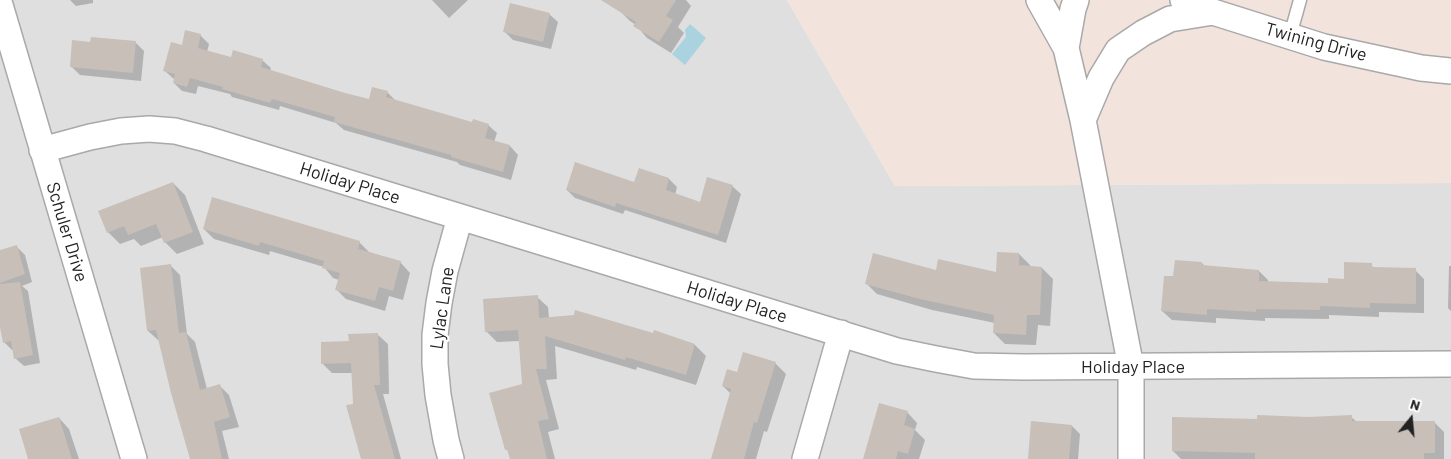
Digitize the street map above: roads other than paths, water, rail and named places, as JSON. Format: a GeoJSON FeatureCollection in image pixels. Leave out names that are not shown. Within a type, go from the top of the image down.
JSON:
{"type":"FeatureCollection","features":[{"type":"Feature","properties":{"kind":"street"},"geometry":{"type":"LineString","coordinates":[[1038,0],[1066,48],[1083,120],[1131,367],[1131,459]]}},
{"type":"Feature","properties":{"kind":"street"},"geometry":{"type":"LineString","coordinates":[[1066,48],[1076,0]]}},
{"type":"Feature","properties":{"kind":"street","name":"Twining Drive"},"geometry":{"type":"LineString","coordinates":[[1183,0],[1213,12],[1324,46],[1421,68],[1451,72]]}},
{"type":"Feature","properties":{"kind":"street","name":"Schuler Drive"},"geometry":{"type":"LineString","coordinates":[[0,5],[134,459]]}},
{"type":"Feature","properties":{"kind":"street"},"geometry":{"type":"LineString","coordinates":[[1083,120],[1102,78],[1118,50],[1143,33],[1170,19],[1213,12]]}},
{"type":"Feature","properties":{"kind":"street","name":"Holiday Place"},"geometry":{"type":"LineString","coordinates":[[42,150],[121,131],[149,129],[206,138],[897,351],[974,366],[1024,368],[1451,364]]}},
{"type":"Feature","properties":{"kind":"street","name":"Lylac Lane"},"geometry":{"type":"LineString","coordinates":[[451,459],[438,395],[435,335],[445,271],[460,217]]}},
{"type":"Feature","properties":{"kind":"street"},"geometry":{"type":"LineString","coordinates":[[805,459],[840,333]]}},
{"type":"Feature","properties":{"kind":"lane"},"geometry":{"type":"LineString","coordinates":[[1290,36],[1300,0]]}},
{"type":"Feature","properties":{"kind":"water"},"geometry":{"type":"Polygon","coordinates":[[[690,24],[706,38],[685,65],[672,54],[686,37],[685,30],[690,24]]]}}]}
